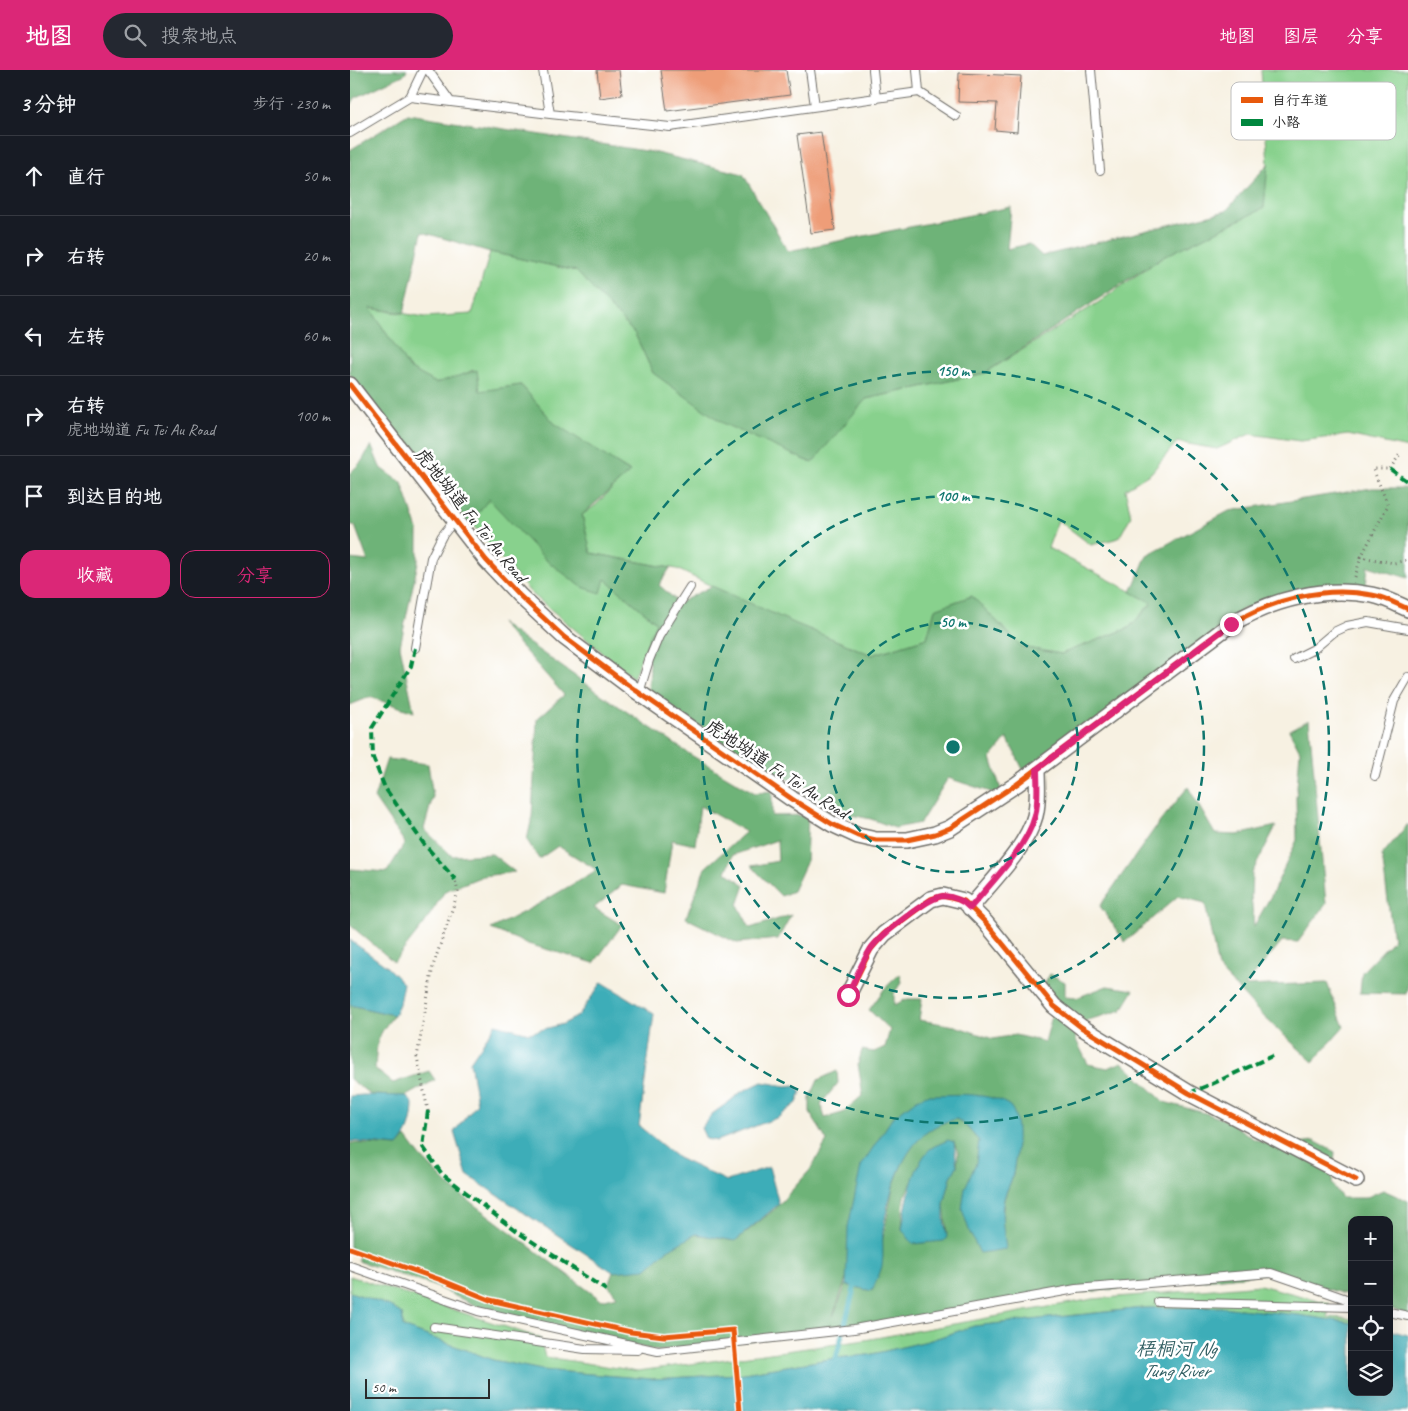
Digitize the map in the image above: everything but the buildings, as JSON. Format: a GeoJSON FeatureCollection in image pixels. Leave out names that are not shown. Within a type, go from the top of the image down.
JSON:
{"type":"FeatureCollection","features":[{"type":"Feature","properties":{"kind":"street","name":"虎地坳道 Fu Tei Au Road"},"geometry":{"type":"LineString","coordinates":[[350,385],[454,521],[486,560],[537,613],[596,663],[792,799],[843,830],[876,840],[907,840],[935,834],[969,817],[1037,769],[1231,624],[1264,607],[1322,592],[1351,592],[1374,595],[1408,609]]}},
{"type":"Feature","properties":{"kind":"street"},"geometry":{"type":"LineString","coordinates":[[970,908],[1018,850],[1030,831],[1036,814],[1037,769]]}},
{"type":"Feature","properties":{"kind":"street"},"geometry":{"type":"LineString","coordinates":[[848,995],[870,950],[884,934],[931,899],[943,896],[964,901],[1010,951],[1054,1006],[1080,1027],[1189,1093],[1356,1180]]}},
{"type":"Feature","properties":{"kind":"lane"},"geometry":{"type":"LineString","coordinates":[[350,133],[410,97],[423,70]]}},
{"type":"Feature","properties":{"kind":"lane"},"geometry":{"type":"LineString","coordinates":[[428,70],[450,101]]}},
{"type":"Feature","properties":{"kind":"lane"},"geometry":{"type":"LineString","coordinates":[[543,70],[550,114]]}},
{"type":"Feature","properties":{"kind":"lane"},"geometry":{"type":"LineString","coordinates":[[810,70],[815,106]]}},
{"type":"Feature","properties":{"kind":"lane"},"geometry":{"type":"LineString","coordinates":[[873,70],[876,99]]}},
{"type":"Feature","properties":{"kind":"lane"},"geometry":{"type":"LineString","coordinates":[[917,70],[919,92]]}},
{"type":"Feature","properties":{"kind":"lane"},"geometry":{"type":"LineString","coordinates":[[1091,70],[1100,170]]}},
{"type":"Feature","properties":{"kind":"lane"},"geometry":{"type":"LineString","coordinates":[[410,97],[670,127],[919,92],[956,116]]}},
{"type":"Feature","properties":{"kind":"lane"},"geometry":{"type":"LineString","coordinates":[[415,648],[431,558],[442,536],[454,521]]}},
{"type":"Feature","properties":{"kind":"lane"},"geometry":{"type":"LineString","coordinates":[[639,693],[659,636],[690,587]]}},
{"type":"Feature","properties":{"kind":"lane"},"geometry":{"type":"LineString","coordinates":[[1294,660],[1314,649],[1334,632],[1347,626],[1368,622],[1408,629]]}},
{"type":"Feature","properties":{"kind":"lane"},"geometry":{"type":"LineString","coordinates":[[1376,776],[1394,701],[1408,677]]}},
{"type":"Feature","properties":{"kind":"lane"},"geometry":{"type":"LineString","coordinates":[[350,1266],[478,1311],[655,1350]]}},
{"type":"Feature","properties":{"kind":"lane"},"geometry":{"type":"LineString","coordinates":[[434,1327],[585,1349],[655,1350],[854,1329],[1076,1289],[1271,1273],[1348,1301]]}},
{"type":"Feature","properties":{"kind":"lane"},"geometry":{"type":"LineString","coordinates":[[1158,1302],[1348,1307]]}},
{"type":"Feature","properties":{"kind":"lane"},"geometry":{"type":"LineString","coordinates":[[1393,1313],[1408,1316]]}},
{"type":"Feature","properties":{"kind":"path"},"geometry":{"type":"LineString","coordinates":[[1351,592],[1361,557],[1388,505],[1373,469],[1390,469],[1400,454]]}},
{"type":"Feature","properties":{"kind":"path"},"geometry":{"type":"LineString","coordinates":[[1361,557],[1394,563],[1408,560]]}},
{"type":"Feature","properties":{"kind":"path"},"geometry":{"type":"LineString","coordinates":[[428,1111],[417,1057],[433,966],[458,892],[455,880]]}},
{"type":"Feature","properties":{"kind":"green space"},"geometry":{"type":"Polygon","coordinates":[[[350,70],[407,70],[405,74],[355,98],[350,107],[350,70]]]}},
{"type":"Feature","properties":{"kind":"green space"},"geometry":{"type":"Polygon","coordinates":[[[1261,70],[1408,70],[1408,448],[1348,435],[1300,441],[1250,434],[1217,449],[1177,442],[1151,473],[1125,489],[1131,516],[1119,538],[1091,545],[1058,520],[1048,548],[1152,602],[1129,628],[1061,654],[1022,647],[972,596],[935,609],[927,638],[872,655],[762,611],[677,569],[590,553],[582,515],[596,505],[629,471],[561,431],[521,385],[480,392],[473,370],[441,386],[409,368],[369,308],[425,317],[472,314],[490,252],[577,271],[635,334],[653,373],[866,399],[985,373],[1099,302],[1161,258],[1262,204],[1268,164],[1266,140],[1396,140],[1396,82],[1262,82],[1261,70]]]}},
{"type":"Feature","properties":{"kind":"green space"},"geometry":{"type":"Polygon","coordinates":[[[408,114],[652,152],[743,174],[788,251],[1011,207],[1007,249],[1029,244],[1042,256],[1226,211],[1268,164],[1264,208],[1161,258],[985,373],[866,399],[812,463],[724,424],[653,373],[635,334],[576,271],[490,252],[422,232],[404,313],[370,308],[409,368],[436,383],[477,370],[480,391],[521,385],[554,423],[630,472],[582,515],[591,553],[670,568],[659,585],[679,603],[712,586],[794,623],[872,655],[927,638],[935,609],[972,596],[1022,647],[1061,654],[1129,628],[1152,603],[1131,592],[1147,555],[1229,511],[1372,488],[1408,488],[1408,578],[1368,566],[1365,594],[1322,589],[1243,609],[1030,783],[1007,738],[991,758],[1003,796],[948,778],[920,823],[895,828],[871,819],[841,813],[830,807],[807,787],[773,773],[732,750],[708,730],[693,732],[648,692],[650,670],[646,647],[656,622],[605,579],[601,593],[582,587],[547,561],[489,499],[469,524],[350,374],[350,150],[408,114]]]}},
{"type":"Feature","properties":{"kind":"green space"},"geometry":{"type":"Polygon","coordinates":[[[371,445],[380,467],[402,483],[418,530],[418,562],[400,646],[414,712],[370,697],[350,705],[350,559],[368,561],[355,526],[350,524],[350,473],[362,461],[371,445]]]}},
{"type":"Feature","properties":{"kind":"green space"},"geometry":{"type":"Polygon","coordinates":[[[488,499],[605,578],[656,622],[633,678],[531,593],[470,522],[488,499]]]}},
{"type":"Feature","properties":{"kind":"green space"},"geometry":{"type":"Polygon","coordinates":[[[500,623],[691,755],[755,793],[772,791],[772,816],[808,815],[806,863],[793,891],[781,896],[751,866],[778,861],[777,840],[733,855],[726,872],[745,885],[738,905],[750,928],[791,915],[778,939],[737,943],[686,918],[705,868],[746,832],[700,806],[695,845],[672,840],[664,893],[622,885],[594,908],[622,925],[594,963],[528,944],[491,929],[597,870],[558,846],[539,859],[527,840],[532,817],[537,719],[564,695],[500,623]]]}},
{"type":"Feature","properties":{"kind":"green space"},"geometry":{"type":"Polygon","coordinates":[[[1309,720],[1326,904],[1298,942],[1282,941],[1245,986],[1327,983],[1344,1027],[1313,1062],[1259,1012],[1218,968],[1205,903],[1178,896],[1125,942],[1100,906],[1155,828],[1188,787],[1215,834],[1237,835],[1276,826],[1252,873],[1251,896],[1254,926],[1272,894],[1297,840],[1296,798],[1300,751],[1289,730],[1309,720]]]}},
{"type":"Feature","properties":{"kind":"green space"},"geometry":{"type":"Polygon","coordinates":[[[387,759],[428,764],[433,796],[424,829],[452,856],[492,854],[515,872],[483,876],[445,891],[424,924],[394,962],[350,925],[350,869],[387,872],[405,843],[374,798],[387,759]]]}},
{"type":"Feature","properties":{"kind":"green space"},"geometry":{"type":"Polygon","coordinates":[[[1408,824],[1408,983],[1406,994],[1360,993],[1362,972],[1393,940],[1382,855],[1408,824]]]}},
{"type":"Feature","properties":{"kind":"green space"},"geometry":{"type":"Polygon","coordinates":[[[900,974],[902,982],[894,993],[894,1005],[907,999],[922,999],[919,1020],[955,1026],[993,1039],[1015,1035],[1045,1042],[1052,1016],[1044,985],[1050,974],[1065,982],[1065,997],[1076,998],[1107,986],[1134,990],[1122,1010],[1088,1020],[1075,1038],[1088,1064],[1108,1068],[1122,1062],[1164,1102],[1228,1121],[1254,1139],[1273,1146],[1314,1141],[1335,1152],[1332,1184],[1342,1198],[1365,1198],[1383,1190],[1408,1201],[1408,1315],[1393,1309],[1393,1216],[1348,1216],[1348,1295],[1271,1273],[1011,1300],[854,1329],[658,1351],[493,1314],[434,1286],[358,1261],[359,1254],[350,1251],[350,1143],[398,1146],[406,1137],[420,1156],[448,1185],[601,1300],[617,1296],[608,1285],[613,1272],[645,1265],[670,1248],[696,1234],[735,1241],[775,1209],[810,1170],[827,1141],[810,1112],[810,1098],[818,1080],[837,1071],[838,1083],[821,1104],[825,1118],[842,1113],[863,1095],[858,1064],[862,1050],[874,1052],[885,1047],[890,1030],[869,1010],[885,988],[900,974]],[[928,1095],[846,1279],[833,1316],[846,1285],[873,1288],[893,1187],[908,1147],[941,1120],[957,1119],[965,1125],[979,1141],[1002,1225],[1004,1199],[1013,1175],[1017,1142],[928,1095]],[[954,1142],[931,1148],[904,1197],[902,1229],[942,1241],[947,1234],[944,1204],[951,1177],[957,1166],[958,1153],[954,1142]]]}},
{"type":"Feature","properties":{"kind":"green space"},"geometry":{"type":"Polygon","coordinates":[[[350,1005],[394,1015],[381,1034],[376,1052],[375,1069],[393,1083],[429,1071],[435,1080],[406,1096],[371,1095],[350,1079],[350,1005]]]}},
{"type":"Feature","properties":{"kind":"green space"},"geometry":{"type":"Polygon","coordinates":[[[350,1276],[540,1338],[545,1357],[638,1371],[859,1341],[1093,1299],[1260,1285],[1329,1303],[1328,1317],[1348,1319],[1348,1322],[1220,1307],[1143,1308],[974,1326],[928,1341],[868,1355],[836,1358],[738,1374],[652,1379],[541,1370],[493,1360],[403,1327],[402,1314],[390,1306],[350,1292],[350,1276]]]}},
{"type":"Feature","properties":{"kind":"water"},"geometry":{"type":"Polygon","coordinates":[[[350,940],[386,966],[403,983],[399,1004],[394,1015],[350,1005],[350,940]]]}},
{"type":"Feature","properties":{"kind":"water"},"geometry":{"type":"Polygon","coordinates":[[[602,982],[654,1014],[639,1126],[678,1158],[727,1181],[769,1167],[779,1204],[735,1241],[696,1234],[666,1251],[646,1269],[613,1272],[467,1175],[454,1132],[477,1103],[470,1062],[496,1024],[529,1033],[563,1024],[578,1016],[602,982]]]}},
{"type":"Feature","properties":{"kind":"water"},"geometry":{"type":"Polygon","coordinates":[[[762,1082],[786,1086],[795,1085],[801,1092],[797,1103],[779,1117],[717,1141],[706,1139],[701,1128],[712,1114],[741,1092],[762,1082]]]}},
{"type":"Feature","properties":{"kind":"water"},"geometry":{"type":"Polygon","coordinates":[[[927,1095],[978,1095],[998,1100],[1007,1104],[1012,1109],[1017,1125],[1017,1136],[1016,1157],[1002,1211],[1006,1249],[980,1253],[970,1233],[962,1209],[965,1188],[976,1163],[979,1141],[957,1119],[939,1124],[925,1134],[913,1146],[896,1178],[890,1196],[883,1231],[882,1266],[872,1291],[846,1285],[848,1227],[861,1166],[893,1117],[917,1099],[927,1095]]]}},
{"type":"Feature","properties":{"kind":"water"},"geometry":{"type":"Polygon","coordinates":[[[350,1096],[406,1096],[413,1103],[410,1126],[398,1146],[350,1141],[350,1096]]]}},
{"type":"Feature","properties":{"kind":"water"},"geometry":{"type":"Polygon","coordinates":[[[948,1140],[954,1142],[957,1166],[951,1177],[944,1204],[947,1237],[944,1241],[913,1244],[902,1229],[914,1175],[930,1149],[948,1140]]]}},
{"type":"Feature","properties":{"kind":"water","name":"梧桐河 Ng Tung River"},"geometry":{"type":"Polygon","coordinates":[[[350,1292],[390,1306],[402,1314],[403,1327],[493,1360],[542,1370],[652,1379],[738,1374],[836,1358],[868,1355],[928,1341],[974,1326],[1143,1308],[1220,1307],[1348,1322],[1348,1396],[1393,1396],[1393,1331],[1408,1335],[1408,1411],[350,1411],[350,1292]]]}},
{"type":"Feature","properties":{"kind":"waterway"},"geometry":{"type":"LineString","coordinates":[[835,1362],[856,1281]]}},
{"type":"Feature","properties":{"kind":"marked path"},"geometry":{"type":"LineString","coordinates":[[1390,469],[1408,482]]}},
{"type":"Feature","properties":{"kind":"marked path"},"geometry":{"type":"LineString","coordinates":[[415,648],[411,666],[372,728],[373,758],[385,788],[424,844],[455,880]]}},
{"type":"Feature","properties":{"kind":"marked path"},"geometry":{"type":"LineString","coordinates":[[1189,1093],[1272,1056]]}},
{"type":"Feature","properties":{"kind":"marked path"},"geometry":{"type":"LineString","coordinates":[[428,1111],[423,1147],[442,1174],[516,1231],[606,1290]]}},
{"type":"Feature","properties":{"kind":"cycle path"},"geometry":{"type":"LineString","coordinates":[[350,385],[486,560],[519,595],[564,637],[628,685],[792,799],[832,824],[858,836],[876,840],[907,840],[935,834],[950,828],[1017,784],[1231,624],[1247,615],[1281,601],[1336,592],[1377,596],[1408,609]]}},
{"type":"Feature","properties":{"kind":"cycle path"},"geometry":{"type":"LineString","coordinates":[[848,995],[871,949],[884,934],[931,899],[943,896],[964,901],[985,922],[1054,1006],[1081,1027],[1189,1093],[1356,1180]]}},
{"type":"Feature","properties":{"kind":"cycle path"},"geometry":{"type":"LineString","coordinates":[[350,1248],[441,1280],[490,1300],[631,1332],[664,1336],[733,1330],[740,1411]]}},
{"type":"Feature","properties":{"kind":"route"},"geometry":{"type":"LineString","coordinates":[[848,995],[870,950],[884,934],[931,899],[943,896],[964,901],[970,908],[1018,850],[1030,831],[1036,814],[1037,769],[1231,624]]}}]}
